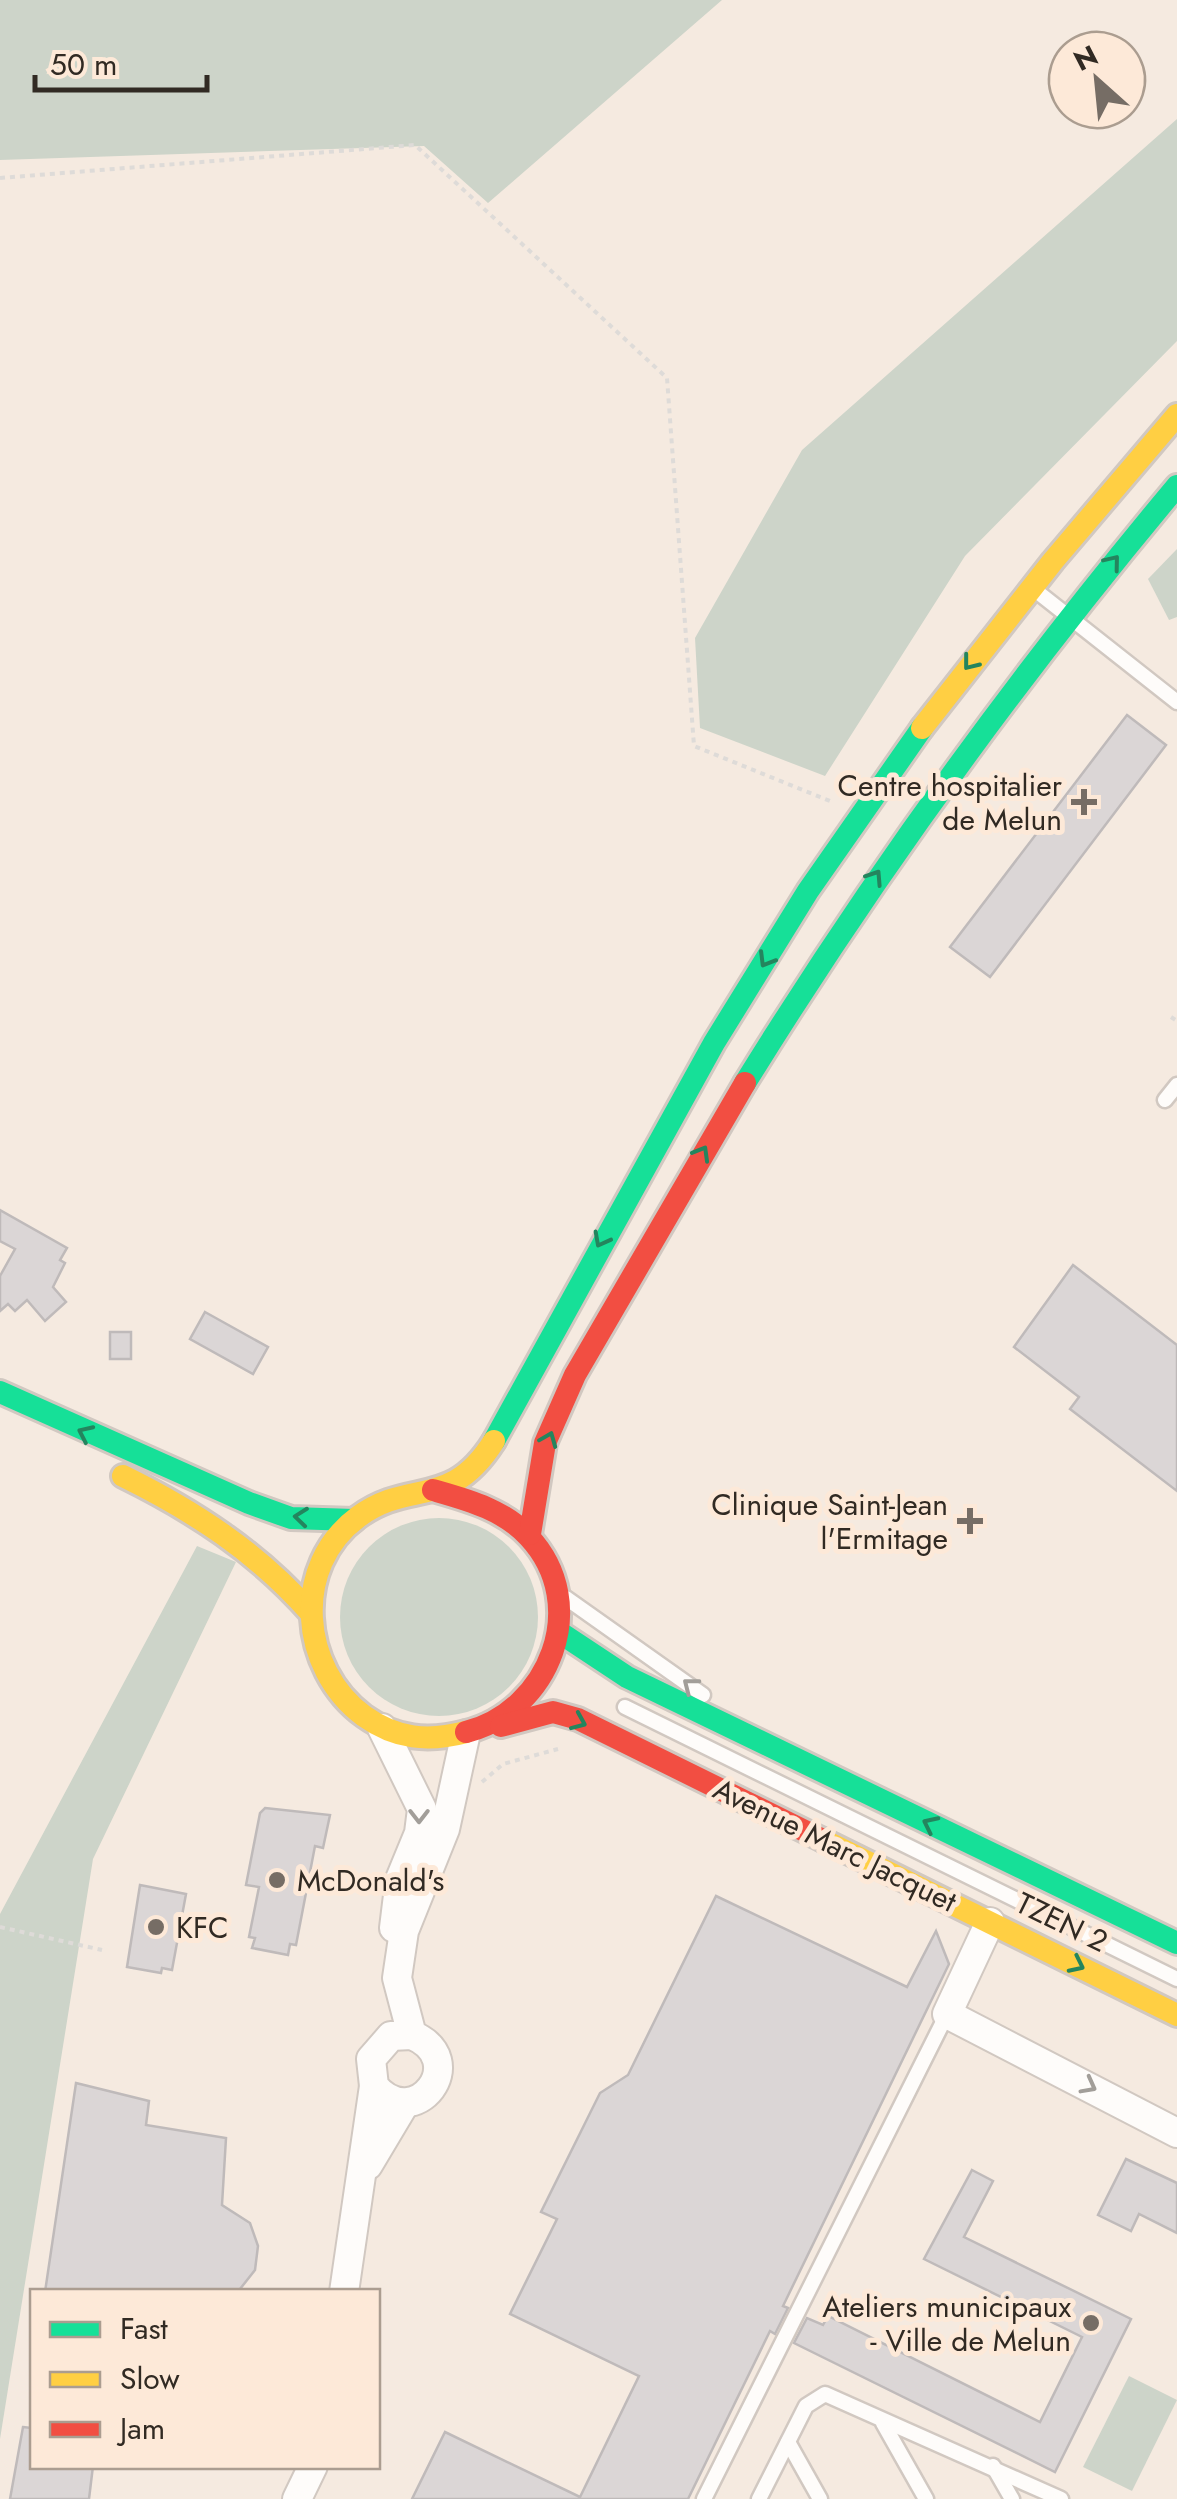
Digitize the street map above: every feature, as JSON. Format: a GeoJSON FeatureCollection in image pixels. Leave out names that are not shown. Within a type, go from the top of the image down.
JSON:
{"type":"FeatureCollection","features":[{"type":"Feature","properties":{"kind":"main road"},"geometry":{"type":"LineString","coordinates":[[433,1490],[470,1495],[503,1510],[530,1534],[548,1561],[558,1592],[559,1632],[547,1672],[521,1706],[475,1733],[423,1740],[382,1728],[352,1709],[329,1681],[314,1648],[310,1612],[316,1578],[331,1546],[354,1520],[391,1498],[433,1490],[470,1475],[497,1436],[631,1184],[857,818],[1030,586],[1177,414]]}},
{"type":"Feature","properties":{"kind":"main road"},"geometry":{"type":"LineString","coordinates":[[530,1534],[537,1471],[571,1390],[727,1110],[899,840],[1068,617],[1177,486]]}},
{"type":"Feature","properties":{"kind":"main road"},"geometry":{"type":"LineString","coordinates":[[0,1392],[172,1470],[292,1518],[354,1520]]}},
{"type":"Feature","properties":{"kind":"main road"},"geometry":{"type":"LineString","coordinates":[[0,1416],[51,1441]]}},
{"type":"Feature","properties":{"kind":"main road"},"geometry":{"type":"LineString","coordinates":[[101,1465],[242,1544],[281,1577],[310,1612]]}},
{"type":"Feature","properties":{"kind":"main road","name":"Avenue Marc Jacquet"},"geometry":{"type":"LineString","coordinates":[[559,1632],[628,1677],[1177,1943]]}},
{"type":"Feature","properties":{"kind":"main road","name":"Avenue Marc Jacquet"},"geometry":{"type":"LineString","coordinates":[[475,1733],[552,1712],[578,1719],[1177,2015]]}},
{"type":"Feature","properties":{"kind":"street"},"geometry":{"type":"LineString","coordinates":[[344,2289],[374,2086],[369,2068],[382,2028],[400,1879],[419,1833],[422,1809],[382,1728]]}},
{"type":"Feature","properties":{"kind":"street"},"geometry":{"type":"LineString","coordinates":[[412,2034],[398,1978],[404,1931],[434,1863],[452,1795],[475,1733]]}},
{"type":"Feature","properties":{"kind":"street"},"geometry":{"type":"LineString","coordinates":[[990,1922],[947,2014],[1177,2133]]}},
{"type":"Feature","properties":{"kind":"street"},"geometry":{"type":"LineString","coordinates":[[357,2199],[375,2150],[405,2103],[432,2089],[439,2068],[431,2046],[412,2034],[390,2036],[374,2050]]}},
{"type":"Feature","properties":{"kind":"street"},"geometry":{"type":"LineString","coordinates":[[374,2086],[391,2100],[405,2103]]}},
{"type":"Feature","properties":{"kind":"street"},"geometry":{"type":"LineString","coordinates":[[297,2499],[311,2469]]}},
{"type":"Feature","properties":{"kind":"lane"},"geometry":{"type":"LineString","coordinates":[[1030,586],[1177,702]]}},
{"type":"Feature","properties":{"kind":"lane"},"geometry":{"type":"LineString","coordinates":[[1166,1100],[1177,1085]]}},
{"type":"Feature","properties":{"kind":"lane"},"geometry":{"type":"LineString","coordinates":[[558,1592],[768,1744]]}},
{"type":"Feature","properties":{"kind":"lane","name":"TZEN 2"},"geometry":{"type":"LineString","coordinates":[[625,1707],[1177,1979]]}},
{"type":"Feature","properties":{"kind":"lane"},"geometry":{"type":"LineString","coordinates":[[704,2499],[947,2014]]}},
{"type":"Feature","properties":{"kind":"lane"},"geometry":{"type":"LineString","coordinates":[[760,2499],[806,2406],[825,2394],[1061,2499]]}},
{"type":"Feature","properties":{"kind":"lane"},"geometry":{"type":"LineString","coordinates":[[883,2422],[926,2499]]}},
{"type":"Feature","properties":{"kind":"lane"},"geometry":{"type":"LineString","coordinates":[[788,2442],[820,2499]]}},
{"type":"Feature","properties":{"kind":"lane"},"geometry":{"type":"LineString","coordinates":[[993,2466],[1012,2499]]}},
{"type":"Feature","properties":{"kind":"path"},"geometry":{"type":"LineString","coordinates":[[0,178],[415,145],[667,378],[694,746],[829,801],[857,818]]}},
{"type":"Feature","properties":{"kind":"path"},"geometry":{"type":"LineString","coordinates":[[1171,1016],[1177,1021]]}},
{"type":"Feature","properties":{"kind":"path"},"geometry":{"type":"LineString","coordinates":[[452,1795],[475,1796],[482,1781],[503,1764],[527,1756],[573,1750]]}},
{"type":"Feature","properties":{"kind":"path"},"geometry":{"type":"LineString","coordinates":[[0,1927],[102,1950]]}},
{"type":"Feature","properties":{"kind":"shaded area"},"geometry":{"type":"Polygon","coordinates":[[[0,0],[722,0],[488,203],[424,146],[0,160],[0,0]]]}},
{"type":"Feature","properties":{"kind":"shaded area"},"geometry":{"type":"Polygon","coordinates":[[[1177,119],[1177,341],[965,556],[825,776],[700,728],[695,638],[802,450],[1177,119]]]}},
{"type":"Feature","properties":{"kind":"shaded area"},"geometry":{"type":"Polygon","coordinates":[[[1177,549],[1177,617],[1169,620],[1148,579],[1177,549]]]}},
{"type":"Feature","properties":{"kind":"shaded area"},"geometry":{"type":"Polygon","coordinates":[[[439,1518],[477,1525],[509,1547],[531,1579],[538,1617],[531,1655],[509,1687],[477,1709],[439,1716],[401,1709],[369,1687],[347,1655],[340,1617],[347,1579],[369,1547],[401,1525],[439,1518]]]}},
{"type":"Feature","properties":{"kind":"shaded area"},"geometry":{"type":"Polygon","coordinates":[[[197,1546],[236,1562],[93,1859],[0,2439],[0,1914],[197,1546]]]}},
{"type":"Feature","properties":{"kind":"shaded area"},"geometry":{"type":"Polygon","coordinates":[[[1129,2376],[1177,2400],[1132,2491],[1083,2467],[1129,2376]]]}},
{"type":"Feature","properties":{"kind":"building"},"geometry":{"type":"Polygon","coordinates":[[[1127,715],[1166,745],[990,977],[950,947],[1127,715]]]}},
{"type":"Feature","properties":{"kind":"building"},"geometry":{"type":"Polygon","coordinates":[[[0,1210],[67,1248],[60,1260],[65,1263],[53,1287],[66,1302],[45,1321],[27,1300],[15,1311],[8,1304],[0,1311],[0,1276],[15,1249],[0,1241],[0,1210]]]}},
{"type":"Feature","properties":{"kind":"building"},"geometry":{"type":"Polygon","coordinates":[[[1073,1265],[1177,1345],[1177,1491],[1070,1409],[1079,1397],[1014,1347],[1073,1265]]]}},
{"type":"Feature","properties":{"kind":"building"},"geometry":{"type":"Polygon","coordinates":[[[205,1312],[268,1347],[253,1374],[190,1339],[205,1312]]]}},
{"type":"Feature","properties":{"kind":"building"},"geometry":{"type":"Polygon","coordinates":[[[110,1332],[131,1332],[131,1359],[110,1359],[110,1332]]]}},
{"type":"Feature","properties":{"kind":"building","name":"McDonald's"},"geometry":{"type":"Polygon","coordinates":[[[265,1808],[330,1815],[323,1848],[315,1846],[296,1945],[290,1944],[288,1955],[252,1948],[255,1938],[249,1937],[259,1887],[246,1885],[260,1813],[265,1808]]]}},
{"type":"Feature","properties":{"kind":"building","name":"KFC"},"geometry":{"type":"Polygon","coordinates":[[[140,1885],[186,1894],[172,1970],[162,1968],[161,1973],[127,1967],[140,1885]]]}},
{"type":"Feature","properties":{"kind":"building"},"geometry":{"type":"Polygon","coordinates":[[[716,1896],[907,1987],[936,1931],[949,1964],[783,2306],[788,2308],[775,2334],[770,2331],[688,2499],[412,2499],[445,2432],[580,2497],[639,2376],[510,2314],[557,2219],[541,2212],[600,2093],[628,2075],[716,1896]]]}},
{"type":"Feature","properties":{"kind":"building"},"geometry":{"type":"Polygon","coordinates":[[[76,2083],[149,2101],[146,2125],[226,2138],[222,2205],[250,2223],[258,2246],[255,2270],[240,2289],[45,2289],[76,2083]]]}},
{"type":"Feature","properties":{"kind":"building"},"geometry":{"type":"Polygon","coordinates":[[[1126,2159],[1177,2183],[1177,2233],[1139,2214],[1131,2231],[1098,2215],[1126,2159]]]}},
{"type":"Feature","properties":{"kind":"building","name":"Ateliers municipaux - Ville de Melun"},"geometry":{"type":"Polygon","coordinates":[[[972,2170],[993,2181],[964,2237],[1131,2319],[1055,2472],[794,2343],[807,2318],[823,2325],[828,2316],[1040,2422],[1082,2337],[924,2259],[972,2170]]]}},
{"type":"Feature","properties":{"kind":"building"},"geometry":{"type":"Polygon","coordinates":[[[23,2427],[30,2428],[30,2469],[93,2469],[89,2499],[10,2499],[23,2427]]]}},
{"type":"Feature","properties":{"kind":"traffic: fast"},"geometry":{"type":"LineString","coordinates":[[745,1083],[845,928],[951,777],[1061,629],[1177,486]]}},
{"type":"Feature","properties":{"kind":"traffic: fast"},"geometry":{"type":"LineString","coordinates":[[494,1441],[714,1043],[808,891],[922,728]]}},
{"type":"Feature","properties":{"kind":"traffic: fast"},"geometry":{"type":"LineString","coordinates":[[0,1392],[249,1503],[291,1518],[354,1520]]}},
{"type":"Feature","properties":{"kind":"traffic: fast"},"geometry":{"type":"LineString","coordinates":[[559,1632],[627,1677],[1177,1943]]}},
{"type":"Feature","properties":{"kind":"traffic: slow"},"geometry":{"type":"LineString","coordinates":[[922,728],[1053,561],[1177,415]]}},
{"type":"Feature","properties":{"kind":"traffic: slow"},"geometry":{"type":"LineString","coordinates":[[466,1732],[439,1737],[400,1734],[364,1716],[343,1696],[316,1645],[314,1589],[322,1562],[336,1538],[358,1517],[377,1505],[446,1486],[478,1463],[494,1441]]}},
{"type":"Feature","properties":{"kind":"traffic: slow"},"geometry":{"type":"LineString","coordinates":[[123,1476],[223,1535],[268,1570],[310,1612]]}},
{"type":"Feature","properties":{"kind":"traffic: slow"},"geometry":{"type":"LineString","coordinates":[[823,1840],[1177,2015]]}},
{"type":"Feature","properties":{"kind":"traffic: jam"},"geometry":{"type":"LineString","coordinates":[[530,1534],[545,1443],[575,1375],[745,1083]]}},
{"type":"Feature","properties":{"kind":"traffic: jam"},"geometry":{"type":"LineString","coordinates":[[433,1490],[484,1507],[519,1527],[548,1564],[557,1593],[559,1623],[552,1652],[539,1679],[520,1702],[495,1720],[466,1732]]}},
{"type":"Feature","properties":{"kind":"traffic: jam"},"geometry":{"type":"LineString","coordinates":[[501,1726],[553,1712],[578,1719],[823,1840]]}},
{"type":"Feature","properties":{"kind":"place","name":"Centre hospitalier de Melun"},"geometry":{"type":"Point","coordinates":[1084,802]}},
{"type":"Feature","properties":{"kind":"place","name":"Clinique Saint-Jean l'Ermitage"},"geometry":{"type":"Point","coordinates":[970,1521]}},
{"type":"Feature","properties":{"kind":"place","name":"McDonald's"},"geometry":{"type":"Point","coordinates":[277,1880]}},
{"type":"Feature","properties":{"kind":"place","name":"KFC"},"geometry":{"type":"Point","coordinates":[156,1927]}},
{"type":"Feature","properties":{"kind":"place","name":"Ateliers municipaux - Ville de Melun"},"geometry":{"type":"Point","coordinates":[1091,2323]}}]}
